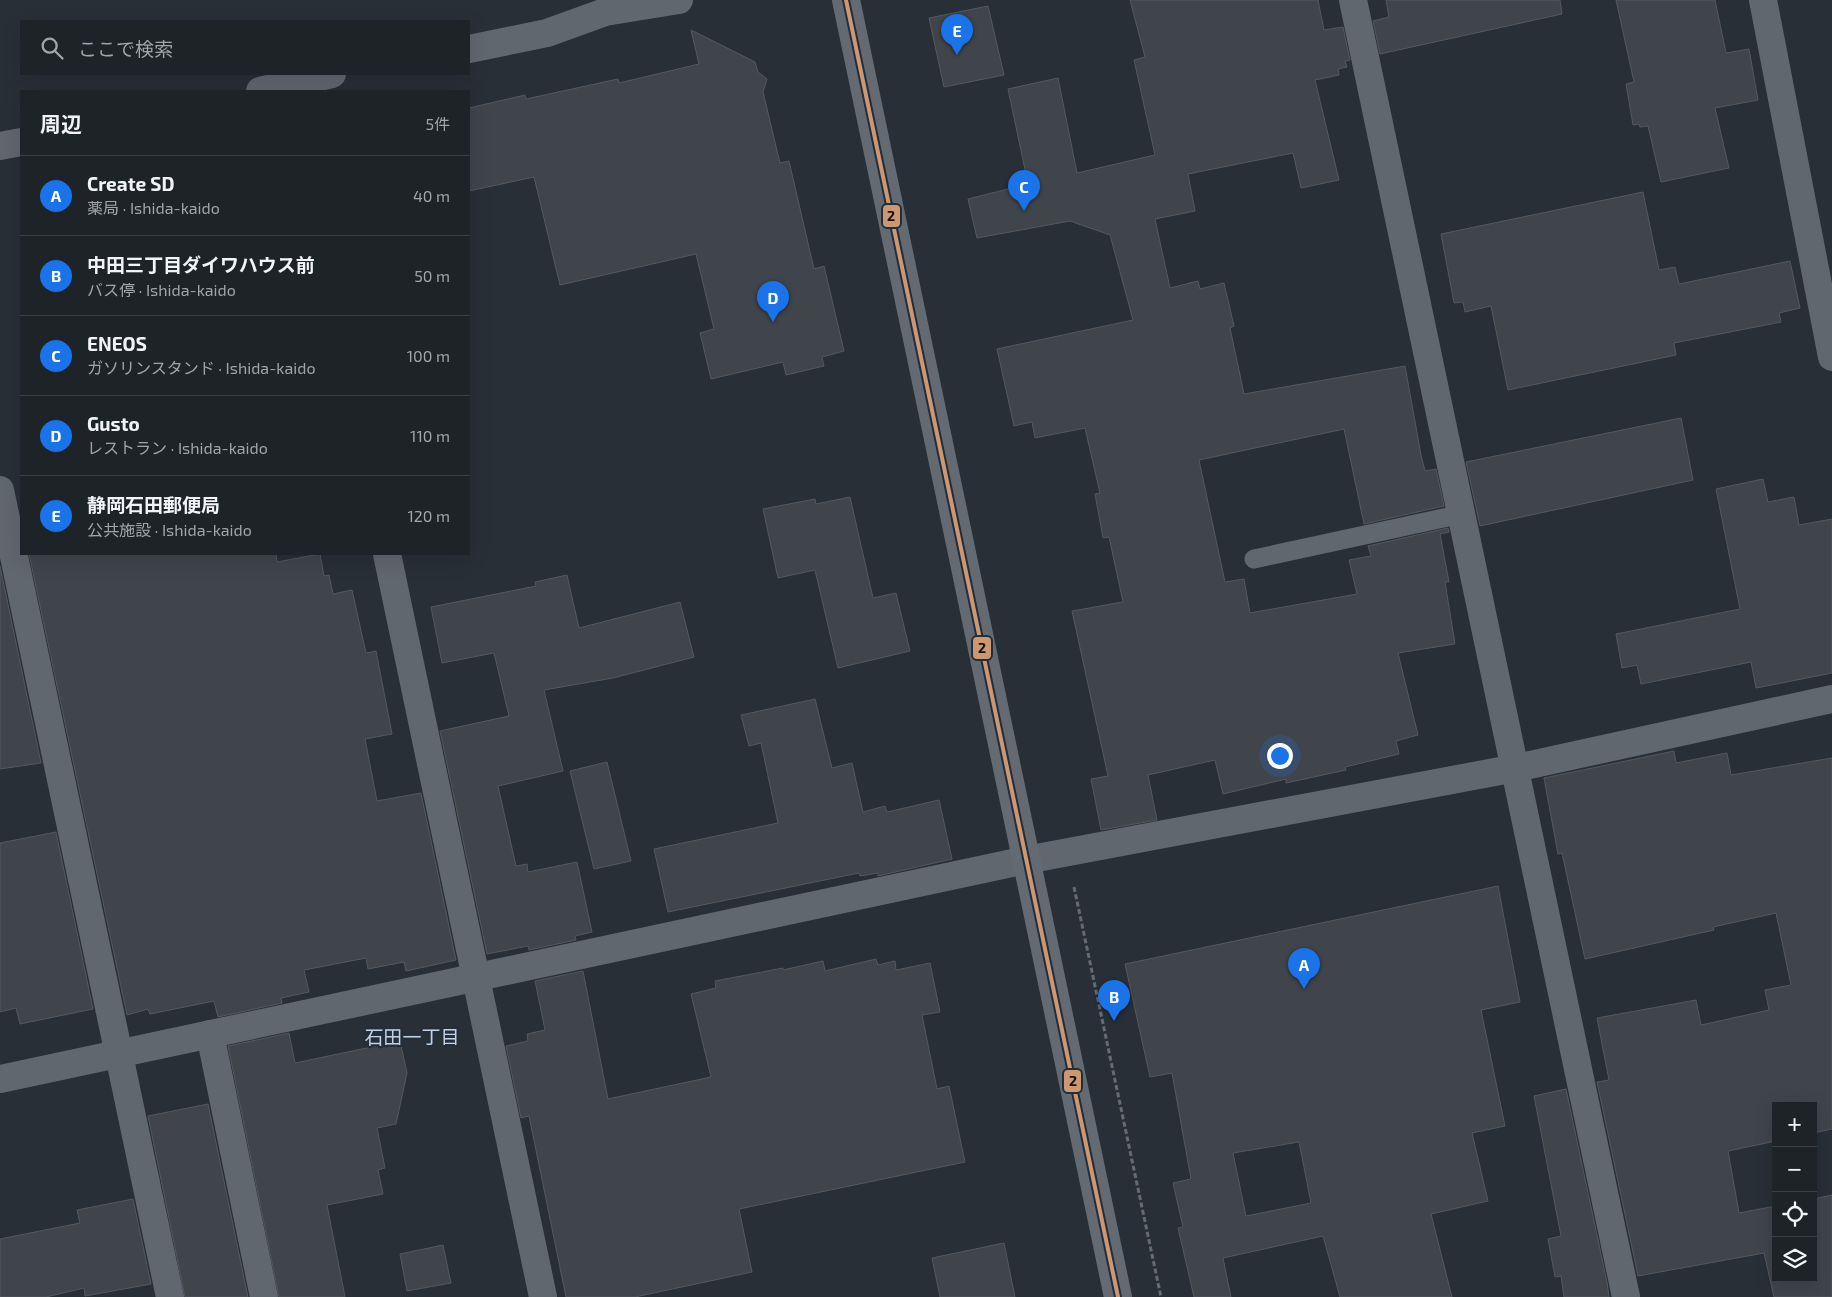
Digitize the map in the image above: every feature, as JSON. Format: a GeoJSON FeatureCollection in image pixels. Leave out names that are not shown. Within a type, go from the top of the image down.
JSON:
{"type":"FeatureCollection","features":[{"type":"Feature","properties":{"kind":"street"},"geometry":{"type":"LineString","coordinates":[[470,49],[547,33],[605,12],[679,0]]}},
{"type":"Feature","properties":{"kind":"street"},"geometry":{"type":"LineString","coordinates":[[846,0],[1118,1297]]}},
{"type":"Feature","properties":{"kind":"street"},"geometry":{"type":"LineString","coordinates":[[1353,0],[1626,1297]]}},
{"type":"Feature","properties":{"kind":"street"},"geometry":{"type":"LineString","coordinates":[[1763,0],[1832,358]]}},
{"type":"Feature","properties":{"kind":"street"},"geometry":{"type":"LineString","coordinates":[[269,90],[288,88],[329,75]]}},
{"type":"Feature","properties":{"kind":"street"},"geometry":{"type":"LineString","coordinates":[[0,146],[20,142]]}},
{"type":"Feature","properties":{"kind":"street"},"geometry":{"type":"LineString","coordinates":[[0,490],[170,1297]]}},
{"type":"Feature","properties":{"kind":"street"},"geometry":{"type":"LineString","coordinates":[[387,555],[477,977],[542,1297]]}},
{"type":"Feature","properties":{"kind":"street"},"geometry":{"type":"LineString","coordinates":[[0,1079],[1026,860],[1516,768],[1832,700]]}},
{"type":"Feature","properties":{"kind":"street"},"geometry":{"type":"LineString","coordinates":[[210,1034],[264,1297]]}},
{"type":"Feature","properties":{"kind":"lane"},"geometry":{"type":"LineString","coordinates":[[1254,559],[1462,514]]}},
{"type":"Feature","properties":{"kind":"path"},"geometry":{"type":"LineString","coordinates":[[1066,853],[1161,1297]]}},
{"type":"Feature","properties":{"kind":"building"},"geometry":{"type":"Polygon","coordinates":[[[1130,0],[1318,0],[1324,30],[1343,27],[1350,60],[1345,61],[1347,67],[1338,69],[1339,75],[1315,80],[1339,180],[1301,188],[1293,153],[1188,174],[1195,211],[1155,219],[1170,288],[1198,281],[1200,289],[1224,283],[1234,326],[1230,328],[1244,394],[1405,366],[1425,471],[1436,469],[1444,506],[1364,524],[1344,429],[1199,460],[1225,582],[1244,579],[1250,613],[1357,594],[1349,560],[1371,556],[1368,546],[1448,528],[1449,532],[1440,534],[1449,582],[1445,582],[1455,644],[1398,653],[1418,735],[1396,741],[1399,754],[1345,767],[1346,770],[1286,783],[1286,779],[1223,794],[1215,760],[1148,775],[1157,820],[1101,830],[1091,779],[1108,776],[1072,611],[1123,602],[1109,537],[1103,538],[1095,494],[1100,493],[1085,428],[1035,438],[1032,422],[1014,426],[997,349],[1133,320],[1110,235],[1070,221],[977,238],[968,199],[1028,184],[1008,89],[1058,78],[1077,173],[1155,155],[1134,60],[1145,57],[1130,0]]]}},
{"type":"Feature","properties":{"kind":"building"},"geometry":{"type":"Polygon","coordinates":[[[1386,0],[1560,0],[1562,14],[1380,54],[1373,21],[1389,17],[1386,0]]]}},
{"type":"Feature","properties":{"kind":"building"},"geometry":{"type":"Polygon","coordinates":[[[1616,0],[1715,0],[1726,53],[1749,49],[1758,100],[1715,108],[1729,168],[1661,182],[1648,126],[1640,127],[1639,124],[1633,125],[1626,84],[1634,82],[1616,0]]]}},
{"type":"Feature","properties":{"kind":"building"},"geometry":{"type":"Polygon","coordinates":[[[988,6],[1004,75],[944,87],[929,18],[988,6]]]}},
{"type":"Feature","properties":{"kind":"building"},"geometry":{"type":"Polygon","coordinates":[[[691,30],[755,62],[758,72],[767,79],[763,92],[780,163],[789,161],[814,269],[824,266],[844,351],[822,357],[824,366],[786,375],[783,362],[711,379],[700,333],[714,329],[696,254],[560,285],[534,177],[470,191],[470,108],[525,95],[526,99],[618,79],[619,83],[699,64],[691,30]]]}},
{"type":"Feature","properties":{"kind":"building"},"geometry":{"type":"Polygon","coordinates":[[[1643,192],[1659,270],[1675,267],[1679,284],[1790,261],[1800,308],[1779,313],[1781,322],[1674,343],[1676,355],[1508,390],[1491,306],[1465,312],[1463,302],[1454,303],[1441,234],[1643,192]]]}},
{"type":"Feature","properties":{"kind":"building"},"geometry":{"type":"Polygon","coordinates":[[[1681,418],[1693,480],[1480,526],[1466,462],[1681,418]]]}},
{"type":"Feature","properties":{"kind":"building"},"geometry":{"type":"Polygon","coordinates":[[[1763,479],[1768,502],[1794,497],[1799,525],[1832,519],[1832,673],[1756,688],[1751,662],[1641,684],[1637,665],[1622,668],[1616,634],[1740,609],[1716,489],[1763,479]]]}},
{"type":"Feature","properties":{"kind":"building"},"geometry":{"type":"Polygon","coordinates":[[[850,497],[873,598],[896,593],[910,651],[838,668],[815,570],[778,578],[763,509],[815,499],[816,504],[850,497]]]}},
{"type":"Feature","properties":{"kind":"building"},"geometry":{"type":"Polygon","coordinates":[[[29,555],[276,555],[277,562],[320,555],[324,576],[329,575],[333,594],[352,590],[366,653],[376,651],[392,734],[365,739],[377,801],[421,793],[456,960],[406,971],[404,962],[368,969],[366,958],[304,970],[309,992],[281,998],[282,1003],[218,1017],[214,1001],[150,1014],[148,1009],[127,1015],[29,555]]]}},
{"type":"Feature","properties":{"kind":"building"},"geometry":{"type":"Polygon","coordinates":[[[0,566],[41,763],[0,769],[0,566]]]}},
{"type":"Feature","properties":{"kind":"building"},"geometry":{"type":"Polygon","coordinates":[[[567,575],[579,628],[680,602],[694,657],[613,678],[544,690],[563,771],[498,786],[516,866],[527,864],[528,872],[577,862],[592,932],[575,936],[576,940],[529,950],[528,946],[487,954],[440,731],[509,716],[494,653],[442,663],[431,607],[536,586],[535,582],[567,575]]]}},
{"type":"Feature","properties":{"kind":"building"},"geometry":{"type":"Polygon","coordinates":[[[815,699],[832,768],[852,763],[863,812],[885,806],[887,812],[939,800],[952,859],[878,876],[878,873],[860,876],[859,873],[668,912],[654,849],[778,823],[761,743],[749,746],[741,715],[815,699]]]}},
{"type":"Feature","properties":{"kind":"building"},"geometry":{"type":"Polygon","coordinates":[[[1674,751],[1676,763],[1727,753],[1731,775],[1832,758],[1832,1129],[1817,1132],[1817,1102],[1772,1102],[1772,1142],[1728,1151],[1739,1213],[1772,1207],[1772,1282],[1817,1282],[1817,1198],[1832,1195],[1832,1297],[1774,1297],[1764,1253],[1638,1276],[1597,1082],[1609,1080],[1597,1018],[1696,1000],[1701,1025],[1769,1010],[1765,990],[1791,985],[1776,913],[1713,927],[1714,930],[1585,959],[1562,853],[1558,854],[1544,778],[1674,751]]]}},
{"type":"Feature","properties":{"kind":"building"},"geometry":{"type":"Polygon","coordinates":[[[607,762],[631,861],[594,869],[570,771],[607,762]]]}},
{"type":"Feature","properties":{"kind":"building"},"geometry":{"type":"Polygon","coordinates":[[[56,832],[93,1009],[20,1024],[16,1008],[0,1012],[0,843],[56,832]]]}},
{"type":"Feature","properties":{"kind":"building"},"geometry":{"type":"Polygon","coordinates":[[[1498,886],[1520,1002],[1481,1010],[1505,1126],[1472,1133],[1488,1201],[1431,1214],[1452,1297],[1340,1297],[1323,1236],[1223,1258],[1231,1297],[1194,1297],[1178,1228],[1183,1227],[1173,1183],[1191,1179],[1172,1073],[1150,1077],[1125,964],[1498,886]],[[1299,1142],[1233,1153],[1246,1216],[1311,1203],[1299,1142]]]}},
{"type":"Feature","properties":{"kind":"building"},"geometry":{"type":"Polygon","coordinates":[[[876,959],[878,965],[895,961],[896,970],[930,963],[940,1012],[922,1015],[937,1089],[949,1086],[965,1162],[739,1209],[752,1272],[635,1297],[566,1297],[529,1116],[521,1118],[506,1046],[528,1041],[527,1034],[545,1030],[535,981],[583,971],[608,1099],[711,1077],[691,994],[716,988],[715,981],[783,968],[783,970],[823,961],[825,971],[876,959]]]}},
{"type":"Feature","properties":{"kind":"building"},"geometry":{"type":"Polygon","coordinates":[[[289,1033],[295,1063],[400,1041],[407,1073],[396,1124],[377,1128],[385,1168],[378,1170],[383,1194],[327,1205],[345,1297],[279,1297],[228,1046],[289,1033]]]}},
{"type":"Feature","properties":{"kind":"building"},"geometry":{"type":"Polygon","coordinates":[[[1566,1089],[1609,1297],[1564,1297],[1561,1276],[1555,1277],[1548,1239],[1561,1236],[1534,1096],[1566,1089]]]}},
{"type":"Feature","properties":{"kind":"building"},"geometry":{"type":"Polygon","coordinates":[[[208,1104],[248,1297],[185,1297],[148,1116],[208,1104]]]}},
{"type":"Feature","properties":{"kind":"building"},"geometry":{"type":"Polygon","coordinates":[[[133,1199],[151,1284],[85,1296],[84,1288],[46,1297],[0,1297],[0,1239],[80,1223],[77,1210],[133,1199]]]}},
{"type":"Feature","properties":{"kind":"building"},"geometry":{"type":"Polygon","coordinates":[[[1004,1243],[1015,1297],[940,1297],[932,1258],[1004,1243]]]}},
{"type":"Feature","properties":{"kind":"building"},"geometry":{"type":"Polygon","coordinates":[[[443,1245],[451,1283],[407,1291],[400,1254],[443,1245]]]}},
{"type":"Feature","properties":{"kind":"transit line","name":"2"},"geometry":{"type":"LineString","coordinates":[[846,0],[1118,1297]]}},
{"type":"Feature","properties":{"kind":"place","name":"静岡石田郵便局"},"geometry":{"type":"Point","coordinates":[957,55]}},
{"type":"Feature","properties":{"kind":"place","name":"ENEOS"},"geometry":{"type":"Point","coordinates":[1024,211]}},
{"type":"Feature","properties":{"kind":"place","name":"Gusto"},"geometry":{"type":"Point","coordinates":[773,322]}},
{"type":"Feature","properties":{"kind":"place","name":"Create SD"},"geometry":{"type":"Point","coordinates":[1304,989]}},
{"type":"Feature","properties":{"kind":"place","name":"中田三丁目ダイワハウス前"},"geometry":{"type":"Point","coordinates":[1114,1021]}},
{"type":"Feature","properties":{"kind":"district","name":"石田一丁目"},"geometry":{"type":"Point","coordinates":[412,1037]}}]}
